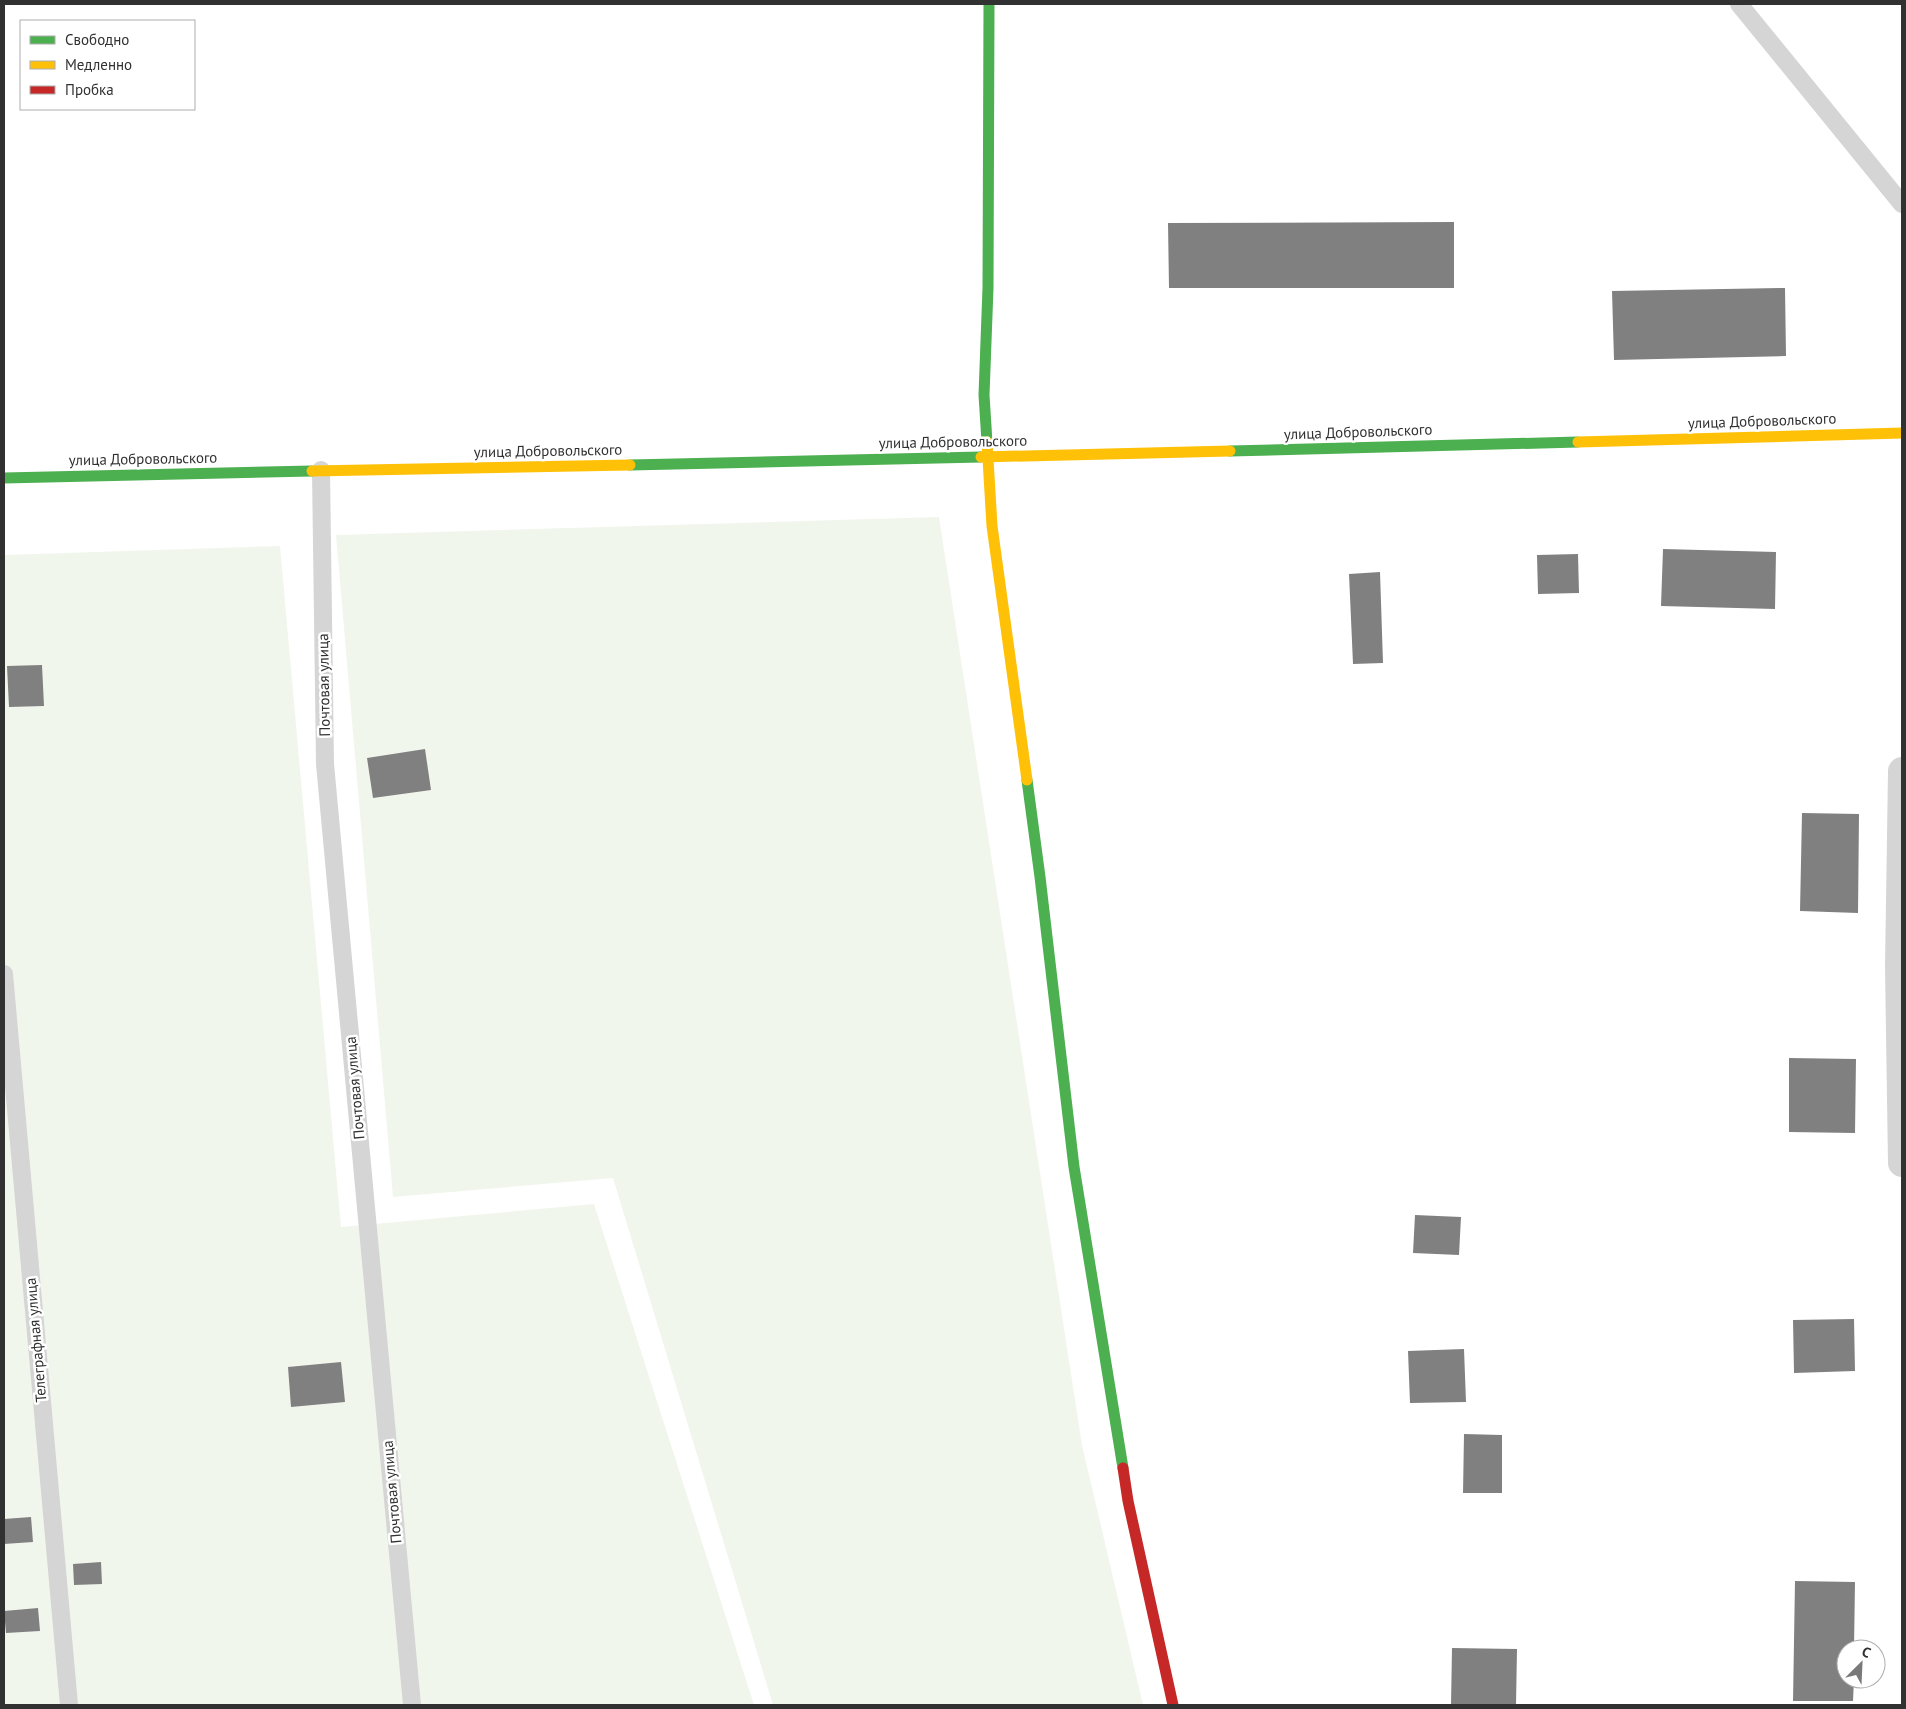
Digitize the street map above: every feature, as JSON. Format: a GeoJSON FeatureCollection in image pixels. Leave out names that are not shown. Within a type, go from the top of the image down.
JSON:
{"type":"FeatureCollection","features":[{"type":"Feature","properties":{"kind":"street"},"geometry":{"type":"LineString","coordinates":[[989,4],[988,288],[984,395],[992,526],[1040,877],[1074,1167],[1128,1500],[1173,1705]]}},
{"type":"Feature","properties":{"kind":"street","name":"улица Добровольского"},"geometry":{"type":"LineString","coordinates":[[4,478],[988,457],[1902,433]]}},
{"type":"Feature","properties":{"kind":"street"},"geometry":{"type":"LineString","coordinates":[[1902,771],[1902,1163]]}},
{"type":"Feature","properties":{"kind":"lane"},"geometry":{"type":"LineString","coordinates":[[1739,4],[1902,204]]}},
{"type":"Feature","properties":{"kind":"lane","name":"Почтовая улица"},"geometry":{"type":"LineString","coordinates":[[321,470],[325,764],[412,1705]]}},
{"type":"Feature","properties":{"kind":"lane","name":"Телеграфная улица"},"geometry":{"type":"LineString","coordinates":[[4,974],[69,1705]]}},
{"type":"Feature","properties":{"kind":"shaded area"},"geometry":{"type":"Polygon","coordinates":[[[939,517],[1082,1445],[1143,1705],[773,1705],[613,1178],[393,1197],[336,535],[939,517]]]}},
{"type":"Feature","properties":{"kind":"shaded area"},"geometry":{"type":"Polygon","coordinates":[[[280,546],[341,1227],[594,1204],[754,1705],[4,1705],[4,555],[280,546]]]}},
{"type":"Feature","properties":{"kind":"building"},"geometry":{"type":"Polygon","coordinates":[[[1454,222],[1454,288],[1169,288],[1168,223],[1454,222]]]}},
{"type":"Feature","properties":{"kind":"building"},"geometry":{"type":"Polygon","coordinates":[[[1785,288],[1786,356],[1614,360],[1612,291],[1785,288]]]}},
{"type":"Feature","properties":{"kind":"building"},"geometry":{"type":"Polygon","coordinates":[[[1663,549],[1776,552],[1775,609],[1661,606],[1663,549]]]}},
{"type":"Feature","properties":{"kind":"building"},"geometry":{"type":"Polygon","coordinates":[[[1578,554],[1579,593],[1538,594],[1537,555],[1578,554]]]}},
{"type":"Feature","properties":{"kind":"building"},"geometry":{"type":"Polygon","coordinates":[[[1380,572],[1383,663],[1353,664],[1349,574],[1380,572]]]}},
{"type":"Feature","properties":{"kind":"building"},"geometry":{"type":"Polygon","coordinates":[[[42,665],[44,706],[9,707],[7,666],[42,665]]]}},
{"type":"Feature","properties":{"kind":"building"},"geometry":{"type":"Polygon","coordinates":[[[425,749],[431,790],[373,798],[367,758],[425,749]]]}},
{"type":"Feature","properties":{"kind":"building"},"geometry":{"type":"Polygon","coordinates":[[[1802,813],[1859,814],[1858,913],[1800,911],[1802,813]]]}},
{"type":"Feature","properties":{"kind":"building"},"geometry":{"type":"Polygon","coordinates":[[[1789,1058],[1856,1059],[1855,1133],[1789,1132],[1789,1058]]]}},
{"type":"Feature","properties":{"kind":"building"},"geometry":{"type":"Polygon","coordinates":[[[1415,1215],[1461,1217],[1459,1255],[1413,1253],[1415,1215]]]}},
{"type":"Feature","properties":{"kind":"building"},"geometry":{"type":"Polygon","coordinates":[[[1854,1319],[1855,1371],[1794,1373],[1793,1320],[1854,1319]]]}},
{"type":"Feature","properties":{"kind":"building"},"geometry":{"type":"Polygon","coordinates":[[[1464,1349],[1466,1402],[1410,1403],[1408,1351],[1464,1349]]]}},
{"type":"Feature","properties":{"kind":"building"},"geometry":{"type":"Polygon","coordinates":[[[341,1362],[345,1402],[291,1407],[288,1367],[341,1362]]]}},
{"type":"Feature","properties":{"kind":"building"},"geometry":{"type":"Polygon","coordinates":[[[1464,1434],[1502,1435],[1502,1493],[1463,1493],[1464,1434]]]}},
{"type":"Feature","properties":{"kind":"building"},"geometry":{"type":"Polygon","coordinates":[[[31,1517],[33,1542],[4,1544],[4,1519],[31,1517]]]}},
{"type":"Feature","properties":{"kind":"building"},"geometry":{"type":"Polygon","coordinates":[[[101,1562],[102,1584],[74,1585],[73,1564],[101,1562]]]}},
{"type":"Feature","properties":{"kind":"building"},"geometry":{"type":"Polygon","coordinates":[[[1795,1581],[1855,1582],[1854,1639],[1836,1639],[1836,1689],[1854,1689],[1853,1701],[1793,1701],[1795,1581]]]}},
{"type":"Feature","properties":{"kind":"building"},"geometry":{"type":"Polygon","coordinates":[[[38,1608],[40,1631],[6,1633],[4,1611],[38,1608]]]}},
{"type":"Feature","properties":{"kind":"building"},"geometry":{"type":"Polygon","coordinates":[[[1452,1648],[1517,1649],[1516,1705],[1451,1705],[1452,1648]]]}},
{"type":"Feature","properties":{"kind":"traffic: fast"},"geometry":{"type":"LineString","coordinates":[[987,442],[984,395],[988,288],[989,4]]}},
{"type":"Feature","properties":{"kind":"traffic: fast"},"geometry":{"type":"LineString","coordinates":[[1230,451],[1578,442]]}},
{"type":"Feature","properties":{"kind":"traffic: fast"},"geometry":{"type":"LineString","coordinates":[[630,465],[981,457]]}},
{"type":"Feature","properties":{"kind":"traffic: fast"},"geometry":{"type":"LineString","coordinates":[[4,478],[312,471]]}},
{"type":"Feature","properties":{"kind":"traffic: fast"},"geometry":{"type":"LineString","coordinates":[[1027,780],[1074,1167],[1123,1468]]}},
{"type":"Feature","properties":{"kind":"traffic: slow"},"geometry":{"type":"LineString","coordinates":[[1578,442],[1902,433]]}},
{"type":"Feature","properties":{"kind":"traffic: slow"},"geometry":{"type":"LineString","coordinates":[[987,442],[992,526],[1027,780]]}},
{"type":"Feature","properties":{"kind":"traffic: slow"},"geometry":{"type":"LineString","coordinates":[[981,457],[1230,451]]}},
{"type":"Feature","properties":{"kind":"traffic: slow"},"geometry":{"type":"LineString","coordinates":[[312,471],[630,465]]}},
{"type":"Feature","properties":{"kind":"traffic: jam"},"geometry":{"type":"LineString","coordinates":[[1123,1468],[1128,1501],[1173,1705]]}}]}
